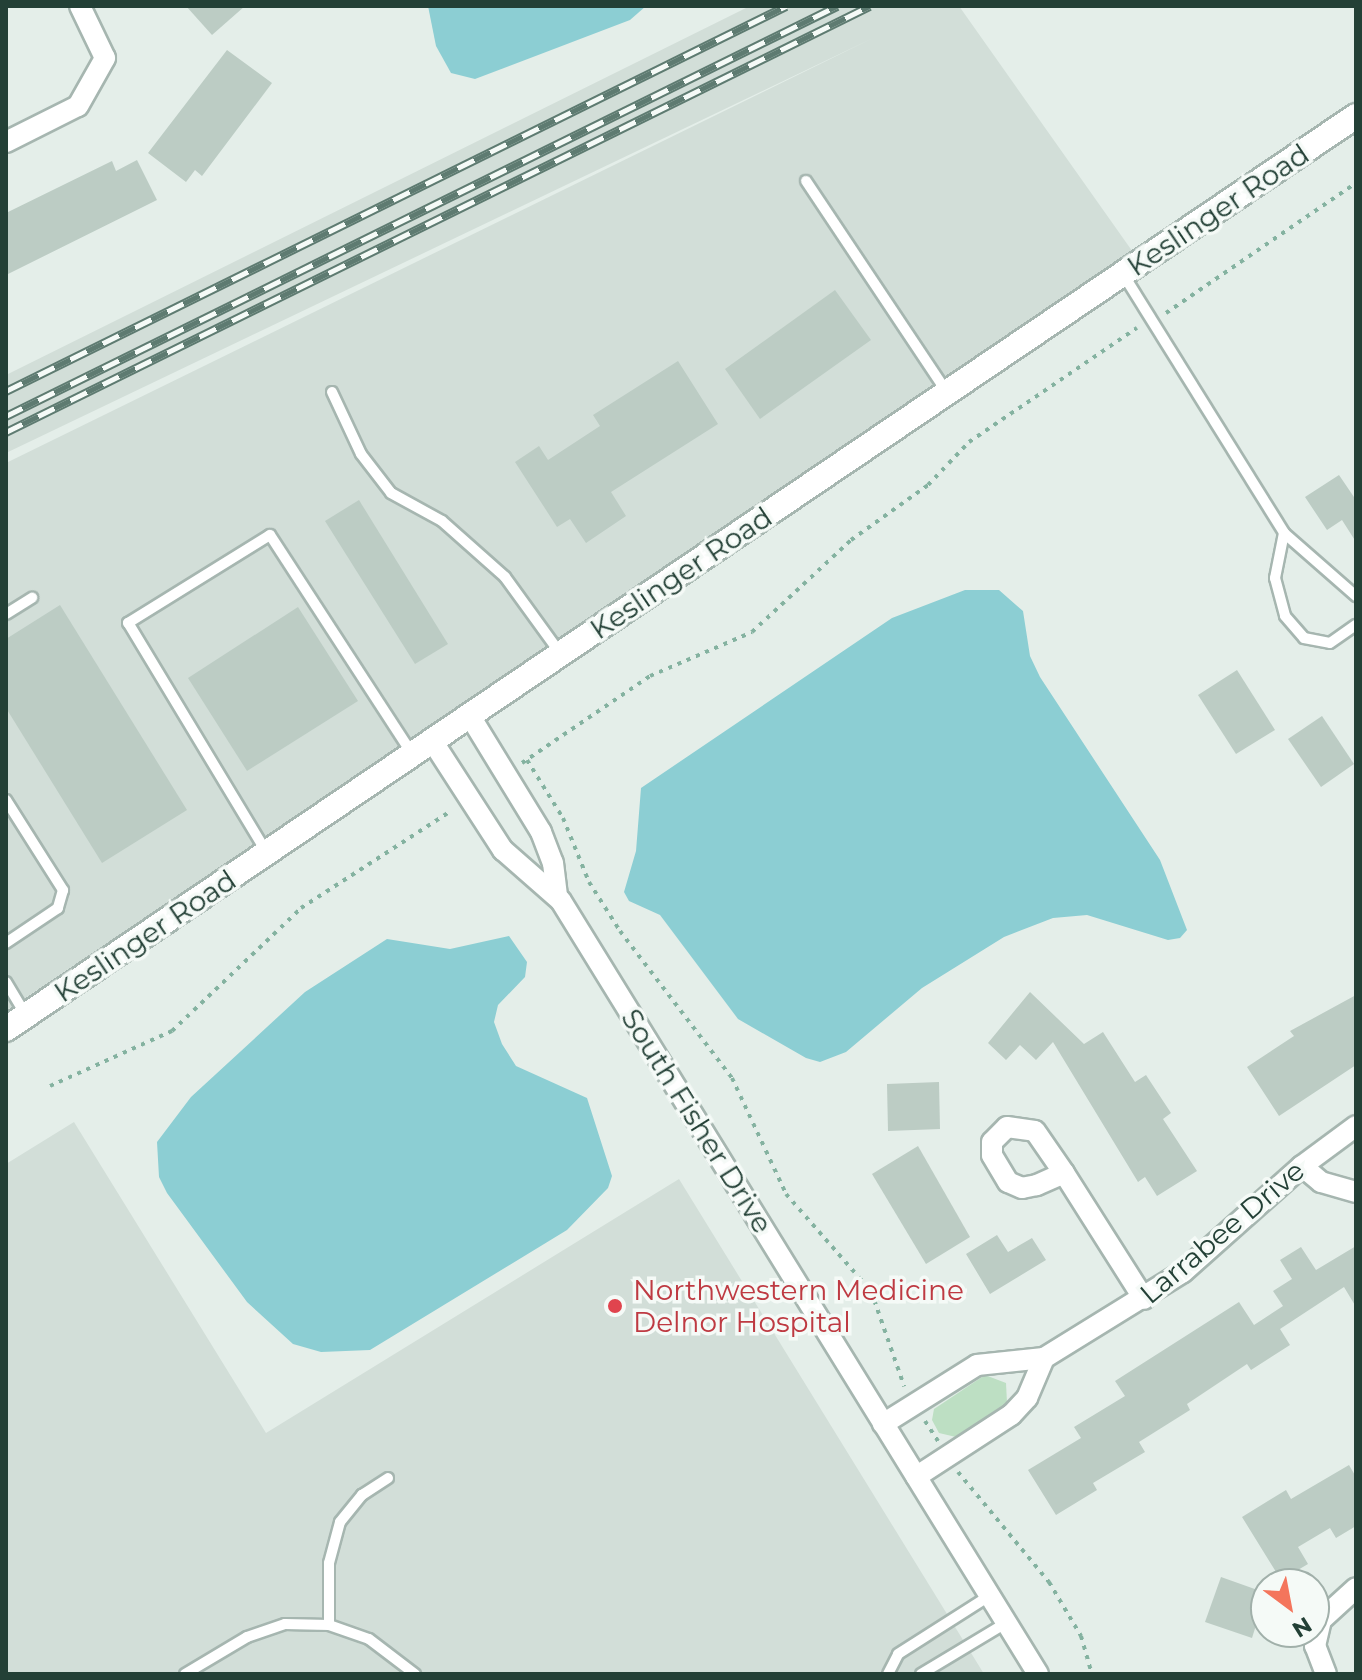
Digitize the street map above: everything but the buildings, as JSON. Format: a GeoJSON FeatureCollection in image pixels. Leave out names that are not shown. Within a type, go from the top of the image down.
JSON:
{"type":"FeatureCollection","features":[{"type":"Feature","properties":{"kind":"main road","name":"Keslinger Road"},"geometry":{"type":"LineString","coordinates":[[16,1023],[1356,116]]}},
{"type":"Feature","properties":{"kind":"street"},"geometry":{"type":"LineString","coordinates":[[6,142],[78,106],[105,58],[80,6]]}},
{"type":"Feature","properties":{"kind":"street","name":"South Fisher Drive"},"geometry":{"type":"LineString","coordinates":[[470,716],[541,832],[553,863],[559,898],[1038,1674]]}},
{"type":"Feature","properties":{"kind":"street","name":"South Fisher Drive"},"geometry":{"type":"LineString","coordinates":[[423,749],[470,796],[503,850],[530,878],[559,898]]}},
{"type":"Feature","properties":{"kind":"street","name":"Larrabee Drive"},"geometry":{"type":"LineString","coordinates":[[883,1424],[977,1365],[1044,1358],[1144,1299],[1183,1272],[1302,1166],[1356,1126]]}},
{"type":"Feature","properties":{"kind":"street"},"geometry":{"type":"LineString","coordinates":[[1302,1166],[1321,1182],[1356,1192]]}},
{"type":"Feature","properties":{"kind":"street"},"geometry":{"type":"LineString","coordinates":[[1064,1173],[1144,1299]]}},
{"type":"Feature","properties":{"kind":"street"},"geometry":{"type":"LineString","coordinates":[[916,1477],[1011,1415],[1027,1398],[1044,1358]]}},
{"type":"Feature","properties":{"kind":"street"},"geometry":{"type":"LineString","coordinates":[[1326,1674],[1315,1646],[1321,1620],[1338,1599],[1356,1588]]}},
{"type":"Feature","properties":{"kind":"lane"},"geometry":{"type":"LineString","coordinates":[[806,181],[947,393]]}},
{"type":"Feature","properties":{"kind":"lane"},"geometry":{"type":"LineString","coordinates":[[1123,274],[1284,533],[1356,596]]}},
{"type":"Feature","properties":{"kind":"lane"},"geometry":{"type":"LineString","coordinates":[[332,392],[361,454],[391,493],[442,521],[505,577],[561,655]]}},
{"type":"Feature","properties":{"kind":"lane"},"geometry":{"type":"LineString","coordinates":[[1284,533],[1275,578],[1285,616],[1304,638],[1316,642],[1330,643],[1356,625]]}},
{"type":"Feature","properties":{"kind":"lane"},"geometry":{"type":"LineString","coordinates":[[267,854],[128,623],[270,535],[423,749]]}},
{"type":"Feature","properties":{"kind":"lane"},"geometry":{"type":"LineString","coordinates":[[6,614],[32,598]]}},
{"type":"Feature","properties":{"kind":"lane"},"geometry":{"type":"LineString","coordinates":[[6,800],[63,890],[58,908],[6,943]]}},
{"type":"Feature","properties":{"kind":"lane"},"geometry":{"type":"LineString","coordinates":[[6,982],[16,1023]]}},
{"type":"Feature","properties":{"kind":"lane"},"geometry":{"type":"LineString","coordinates":[[329,1625],[329,1563],[340,1522],[362,1495],[388,1478]]}},
{"type":"Feature","properties":{"kind":"lane"},"geometry":{"type":"LineString","coordinates":[[888,1674],[898,1654],[989,1596]]}},
{"type":"Feature","properties":{"kind":"lane"},"geometry":{"type":"LineString","coordinates":[[921,1674],[1006,1623]]}},
{"type":"Feature","properties":{"kind":"lane"},"geometry":{"type":"LineString","coordinates":[[185,1674],[247,1637],[285,1624],[329,1625],[369,1639],[415,1674]]}},
{"type":"Feature","properties":{"kind":"path"},"geometry":{"type":"LineString","coordinates":[[505,774],[650,676],[752,632],[851,540],[928,485],[969,442],[1152,319],[1179,307],[1356,183]]}},
{"type":"Feature","properties":{"kind":"path"},"geometry":{"type":"LineString","coordinates":[[50,1086],[172,1031],[301,908],[470,796]]}},
{"type":"Feature","properties":{"kind":"path"},"geometry":{"type":"LineString","coordinates":[[589,882],[620,931],[732,1078],[786,1194],[871,1291],[915,1404],[948,1456],[1049,1582],[1081,1636],[1092,1674]]}},
{"type":"Feature","properties":{"kind":"shaded area"},"geometry":{"type":"Polygon","coordinates":[[[750,6],[959,6],[1135,255],[6,1011],[6,463],[873,38],[6,453],[6,375],[750,6]]]}},
{"type":"Feature","properties":{"kind":"shaded area","name":"Northwestern Medicine Delnor Hospital"},"geometry":{"type":"Polygon","coordinates":[[[74,1122],[266,1433],[679,1179],[984,1674],[6,1674],[6,1164],[74,1122]]]}},
{"type":"Feature","properties":{"kind":"green space"},"geometry":{"type":"Polygon","coordinates":[[[985,1375],[1006,1383],[1007,1403],[956,1437],[939,1433],[932,1420],[934,1409],[985,1375]]]}},
{"type":"Feature","properties":{"kind":"water"},"geometry":{"type":"Polygon","coordinates":[[[428,6],[646,6],[630,20],[475,79],[451,73],[436,46],[428,6]]]}},
{"type":"Feature","properties":{"kind":"water"},"geometry":{"type":"Polygon","coordinates":[[[965,590],[999,590],[1023,611],[1030,656],[1040,677],[1160,860],[1187,930],[1180,938],[1168,940],[1087,915],[1053,918],[1004,937],[922,988],[846,1052],[820,1062],[806,1058],[738,1019],[660,915],[629,901],[624,892],[636,851],[641,788],[892,618],[965,590]]]}},
{"type":"Feature","properties":{"kind":"water"},"geometry":{"type":"Polygon","coordinates":[[[509,936],[527,962],[525,977],[498,1005],[494,1022],[502,1044],[516,1066],[587,1098],[612,1176],[608,1188],[567,1230],[370,1350],[321,1352],[293,1344],[247,1302],[167,1193],[159,1177],[157,1142],[191,1097],[305,992],[387,939],[450,949],[509,936]]]}},
{"type":"Feature","properties":{"kind":"railway"},"geometry":{"type":"LineString","coordinates":[[6,391],[786,6]]}},
{"type":"Feature","properties":{"kind":"railway"},"geometry":{"type":"LineString","coordinates":[[6,416],[837,6]]}},
{"type":"Feature","properties":{"kind":"railway"},"geometry":{"type":"LineString","coordinates":[[6,432],[870,6]]}},
{"type":"Feature","properties":{"kind":"place","name":"Northwestern Medicine Delnor Hospital"},"geometry":{"type":"Point","coordinates":[615,1306]}}]}
